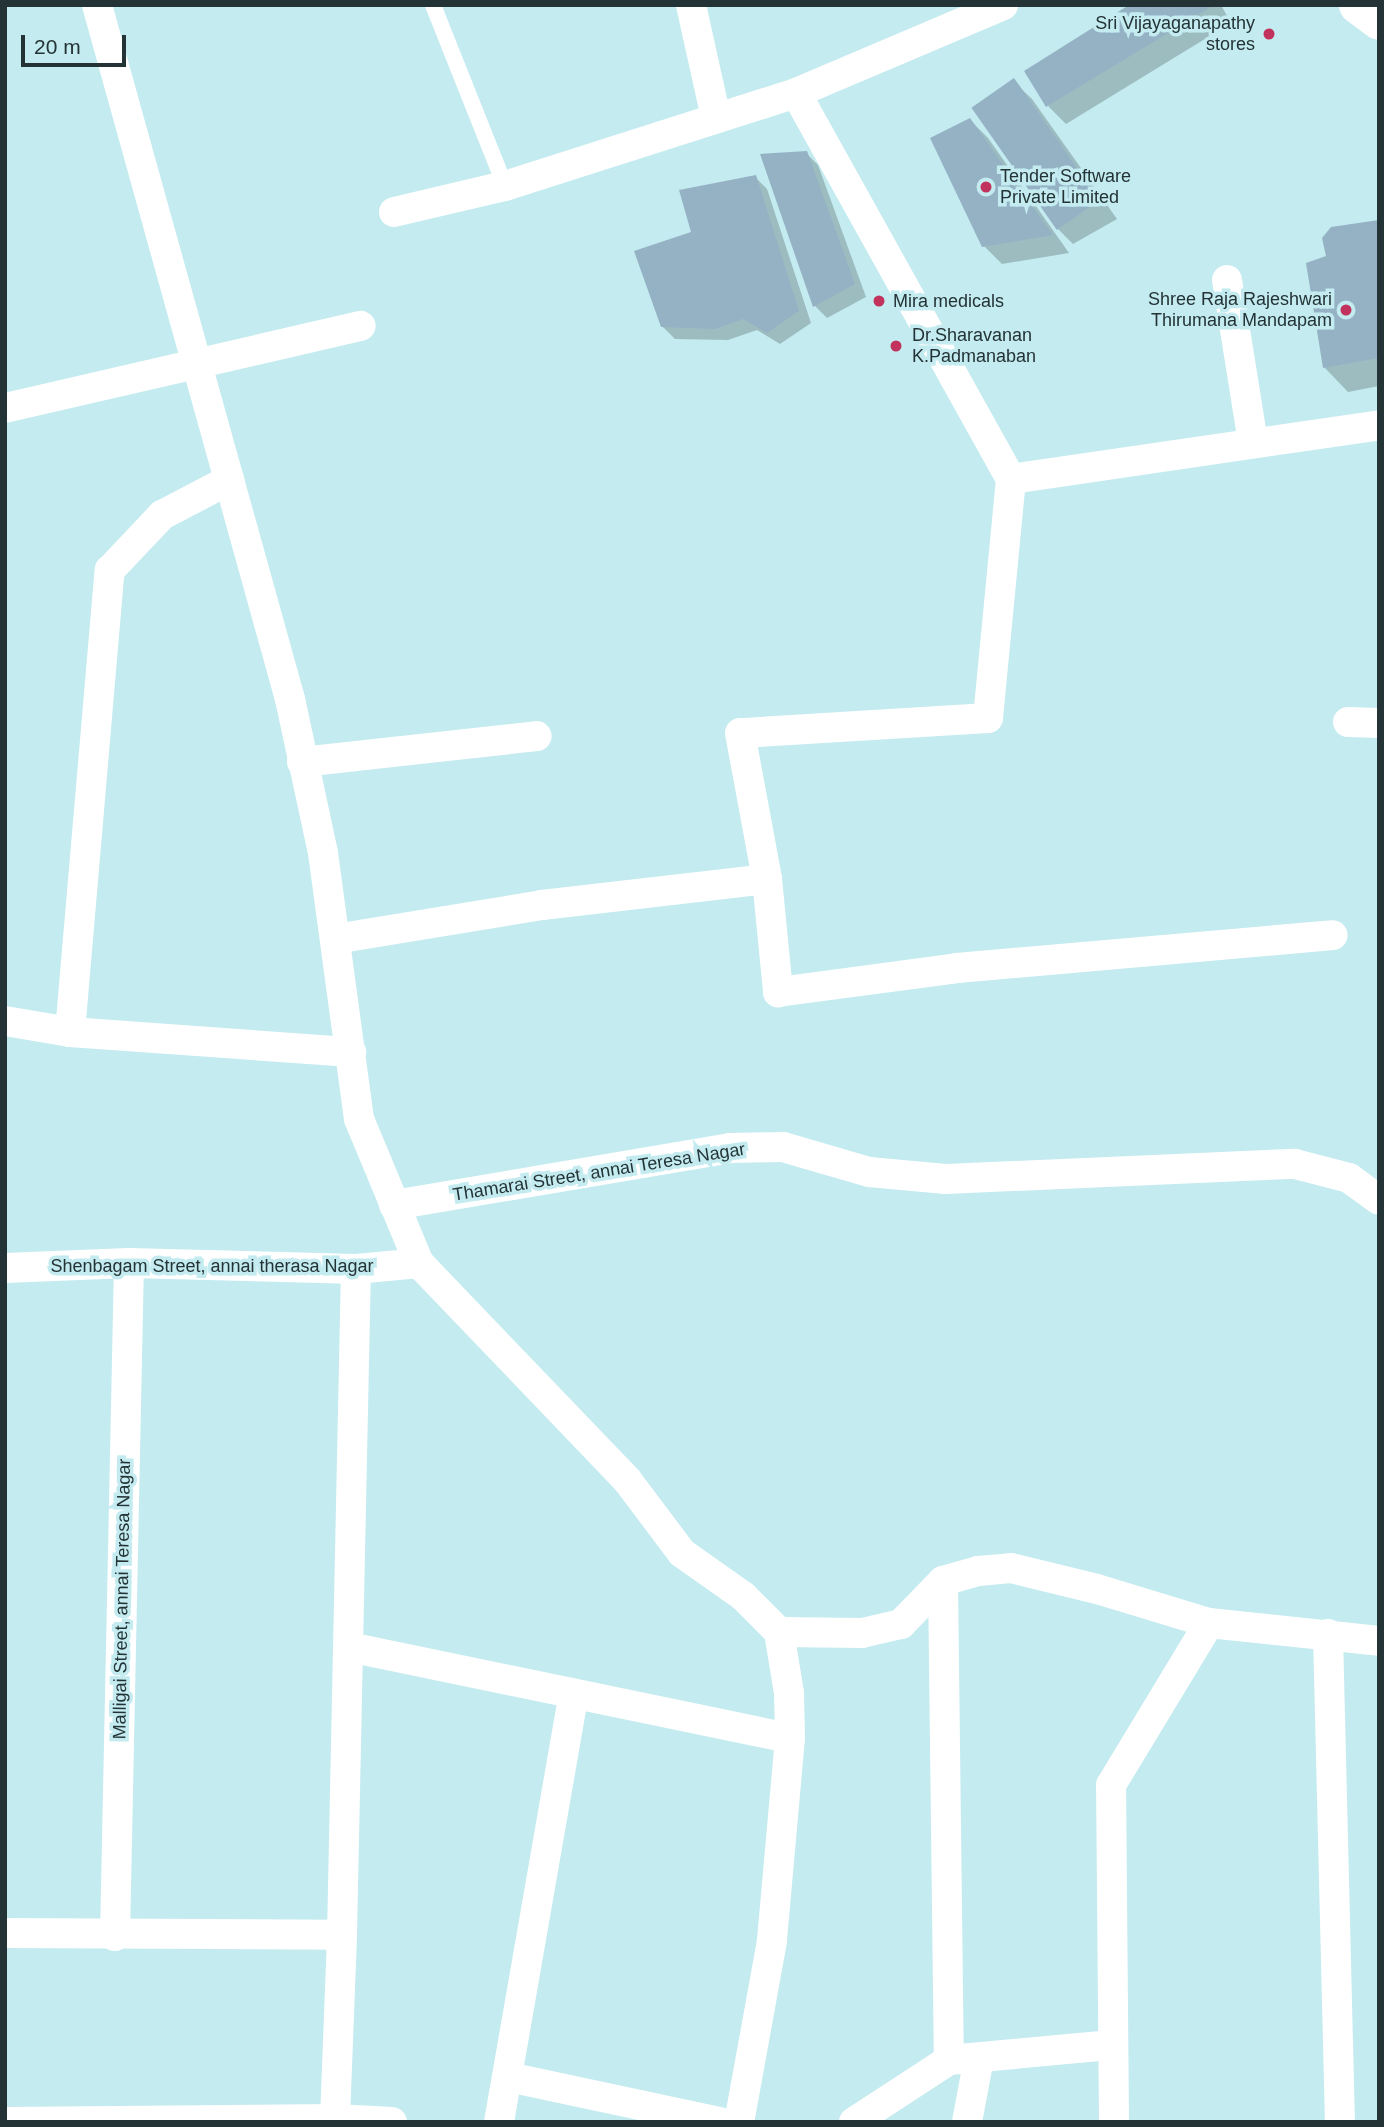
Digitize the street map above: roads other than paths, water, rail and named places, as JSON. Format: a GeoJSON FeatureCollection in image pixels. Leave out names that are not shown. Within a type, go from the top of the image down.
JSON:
{"type":"FeatureCollection","features":[{"type":"Feature","properties":{"kind":"highway"},"geometry":{"type":"LineString","coordinates":[[1358,5],[1379,21]]}},
{"type":"Feature","properties":{"kind":"street"},"geometry":{"type":"LineString","coordinates":[[97,5],[290,699],[323,853],[359,1119],[394,1205],[419,1263],[627,1480],[682,1553],[743,1595],[779,1632],[789,1693],[790,1738],[772,1941],[739,2122]]}},
{"type":"Feature","properties":{"kind":"street"},"geometry":{"type":"LineString","coordinates":[[691,5],[716,118]]}},
{"type":"Feature","properties":{"kind":"street"},"geometry":{"type":"LineString","coordinates":[[394,212],[505,186],[796,93],[1003,5]]}},
{"type":"Feature","properties":{"kind":"street"},"geometry":{"type":"LineString","coordinates":[[796,93],[1012,479],[988,718],[740,733],[767,879],[778,992],[957,968],[1334,935]]}},
{"type":"Feature","properties":{"kind":"street"},"geometry":{"type":"LineString","coordinates":[[1227,280],[1252,443]]}},
{"type":"Feature","properties":{"kind":"street"},"geometry":{"type":"LineString","coordinates":[[5,408],[361,326]]}},
{"type":"Feature","properties":{"kind":"street"},"geometry":{"type":"LineString","coordinates":[[1012,479],[1379,425]]}},
{"type":"Feature","properties":{"kind":"street"},"geometry":{"type":"LineString","coordinates":[[70,1032],[110,570],[162,515],[229,480]]}},
{"type":"Feature","properties":{"kind":"street"},"geometry":{"type":"LineString","coordinates":[[1348,722],[1379,723]]}},
{"type":"Feature","properties":{"kind":"street"},"geometry":{"type":"LineString","coordinates":[[302,762],[537,736]]}},
{"type":"Feature","properties":{"kind":"street"},"geometry":{"type":"LineString","coordinates":[[335,939],[542,905],[767,879]]}},
{"type":"Feature","properties":{"kind":"street"},"geometry":{"type":"LineString","coordinates":[[5,1021],[70,1032],[351,1052]]}},
{"type":"Feature","properties":{"kind":"street","name":"Thamarai Street, annai Teresa Nagar"},"geometry":{"type":"LineString","coordinates":[[394,1205],[730,1148],[783,1147],[869,1172],[946,1179],[1295,1164],[1349,1178],[1379,1200]]}},
{"type":"Feature","properties":{"kind":"street","name":"Shenbagam Street, annai therasa Nagar"},"geometry":{"type":"LineString","coordinates":[[5,1268],[129,1263],[356,1269],[419,1263]]}},
{"type":"Feature","properties":{"kind":"street","name":"Malligai Street, annai Teresa Nagar"},"geometry":{"type":"LineString","coordinates":[[115,1936],[129,1263]]}},
{"type":"Feature","properties":{"kind":"street"},"geometry":{"type":"LineString","coordinates":[[335,2119],[342,1935],[356,1269]]}},
{"type":"Feature","properties":{"kind":"street"},"geometry":{"type":"LineString","coordinates":[[779,1632],[862,1633],[901,1624],[943,1581],[978,1571],[1011,1568],[1097,1589],[1209,1623],[1379,1640]]}},
{"type":"Feature","properties":{"kind":"street"},"geometry":{"type":"LineString","coordinates":[[943,1581],[948,2060]]}},
{"type":"Feature","properties":{"kind":"street"},"geometry":{"type":"LineString","coordinates":[[1114,2122],[1111,1785],[1209,1623]]}},
{"type":"Feature","properties":{"kind":"street"},"geometry":{"type":"LineString","coordinates":[[1328,1634],[1340,2122]]}},
{"type":"Feature","properties":{"kind":"street"},"geometry":{"type":"LineString","coordinates":[[349,1647],[790,1738]]}},
{"type":"Feature","properties":{"kind":"street"},"geometry":{"type":"LineString","coordinates":[[499,2122],[574,1694]]}},
{"type":"Feature","properties":{"kind":"street"},"geometry":{"type":"LineString","coordinates":[[5,1933],[115,1936],[342,1935]]}},
{"type":"Feature","properties":{"kind":"street"},"geometry":{"type":"LineString","coordinates":[[854,2122],[948,2060],[1112,2045]]}},
{"type":"Feature","properties":{"kind":"street"},"geometry":{"type":"LineString","coordinates":[[967,2122],[979,2058]]}},
{"type":"Feature","properties":{"kind":"street"},"geometry":{"type":"LineString","coordinates":[[508,2077],[720,2122]]}},
{"type":"Feature","properties":{"kind":"street"},"geometry":{"type":"LineString","coordinates":[[5,2122],[335,2119],[392,2122]]}},
{"type":"Feature","properties":{"kind":"lane"},"geometry":{"type":"LineString","coordinates":[[433,5],[505,186]]}},
{"type":"Feature","properties":{"kind":"place","name":"Sri Vijayaganapathy stores"},"geometry":{"type":"Point","coordinates":[1269,34]}},
{"type":"Feature","properties":{"kind":"place","name":"Tender Software Private Limited"},"geometry":{"type":"Point","coordinates":[986,187]}},
{"type":"Feature","properties":{"kind":"place","name":"Mira medicals"},"geometry":{"type":"Point","coordinates":[879,301]}},
{"type":"Feature","properties":{"kind":"place","name":"Shree Raja Rajeshwari Thirumana Mandapam"},"geometry":{"type":"Point","coordinates":[1346,310]}},
{"type":"Feature","properties":{"kind":"place","name":"Dr.Sharavanan K.Padmanaban"},"geometry":{"type":"Point","coordinates":[896,346]}}]}
